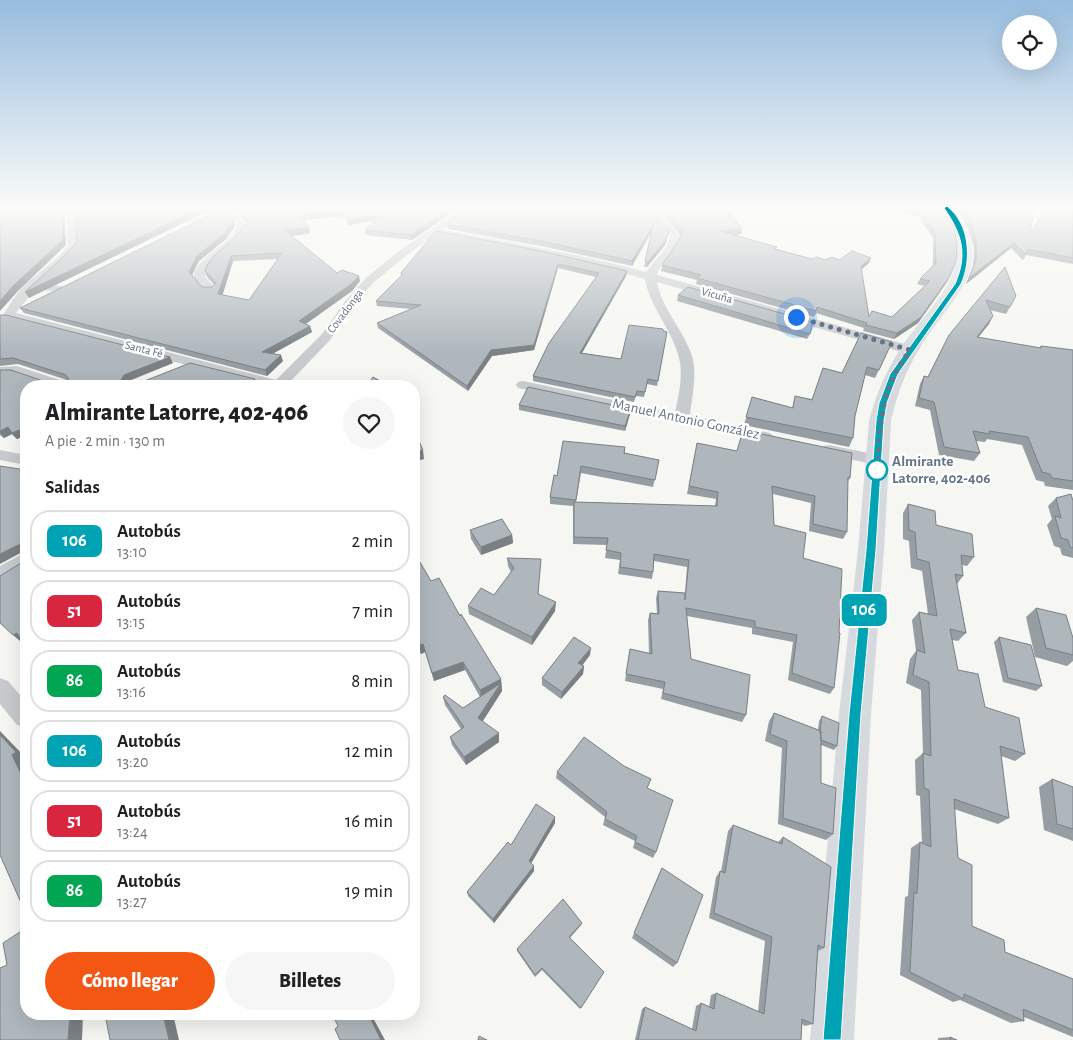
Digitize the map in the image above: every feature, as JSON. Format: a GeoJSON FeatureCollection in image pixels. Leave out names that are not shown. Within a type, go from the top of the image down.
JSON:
{"type":"FeatureCollection","features":[{"type":"Feature","properties":{"kind":"main road"},"geometry":{"type":"LineString","coordinates":[[832,1040],[856,694],[883,403],[894,374],[958,284],[963,273],[966,257]]}},
{"type":"Feature","properties":{"kind":"street"},"geometry":{"type":"LineString","coordinates":[[4,317],[31,285],[64,257]]}},
{"type":"Feature","properties":{"kind":"street"},"geometry":{"type":"LineString","coordinates":[[210,289],[199,278],[200,270],[214,257]]}},
{"type":"Feature","properties":{"kind":"street","name":"Covadonga"},"geometry":{"type":"LineString","coordinates":[[285,380],[326,337],[350,302],[370,280],[401,257]]}},
{"type":"Feature","properties":{"kind":"street","name":"Vicuña"},"geometry":{"type":"LineString","coordinates":[[571,257],[651,276],[910,350]]}},
{"type":"Feature","properties":{"kind":"street"},"geometry":{"type":"LineString","coordinates":[[662,257],[652,269],[651,276],[655,299],[668,320],[687,364],[682,418]]}},
{"type":"Feature","properties":{"kind":"street"},"geometry":{"type":"LineString","coordinates":[[31,285],[65,287],[44,298]]}},
{"type":"Feature","properties":{"kind":"street"},"geometry":{"type":"LineString","coordinates":[[4,317],[26,306]]}},
{"type":"Feature","properties":{"kind":"street","name":"Santa Fé"},"geometry":{"type":"LineString","coordinates":[[4,317],[194,362],[258,380]]}},
{"type":"Feature","properties":{"kind":"street"},"geometry":{"type":"LineString","coordinates":[[168,372],[194,362]]}},
{"type":"Feature","properties":{"kind":"street"},"geometry":{"type":"LineString","coordinates":[[0,371],[17,370],[46,380]]}},
{"type":"Feature","properties":{"kind":"street","name":"Manuel Antonio González"},"geometry":{"type":"LineString","coordinates":[[523,385],[775,438]]}},
{"type":"Feature","properties":{"kind":"street"},"geometry":{"type":"LineString","coordinates":[[813,446],[878,460]]}},
{"type":"Feature","properties":{"kind":"street"},"geometry":{"type":"LineString","coordinates":[[0,454],[20,459]]}},
{"type":"Feature","properties":{"kind":"street"},"geometry":{"type":"LineString","coordinates":[[0,576],[20,563]]}},
{"type":"Feature","properties":{"kind":"street"},"geometry":{"type":"LineString","coordinates":[[0,688],[20,712]]}},
{"type":"Feature","properties":{"kind":"building"},"geometry":{"type":"Polygon","coordinates":[[[0,257],[45,257],[14,285],[0,301],[0,257]]]}},
{"type":"Feature","properties":{"kind":"building"},"geometry":{"type":"Polygon","coordinates":[[[63,257],[99,257],[25,292],[63,257]]]}},
{"type":"Feature","properties":{"kind":"building"},"geometry":{"type":"Polygon","coordinates":[[[125,257],[197,257],[189,272],[202,287],[212,287],[216,283],[205,271],[214,257],[231,257],[218,294],[249,300],[280,257],[317,257],[337,273],[342,270],[359,276],[350,285],[299,321],[310,326],[262,352],[281,355],[265,370],[20,308],[125,257]]]}},
{"type":"Feature","properties":{"kind":"building"},"geometry":{"type":"Polygon","coordinates":[[[415,257],[565,257],[627,271],[580,353],[621,359],[629,325],[663,329],[663,331],[667,332],[658,381],[648,379],[645,392],[637,391],[635,397],[533,376],[549,343],[599,273],[558,264],[534,345],[491,350],[467,386],[377,323],[421,305],[376,301],[402,275],[401,273],[415,257]]]}},
{"type":"Feature","properties":{"kind":"building"},"geometry":{"type":"Polygon","coordinates":[[[612,257],[635,257],[632,261],[612,257]]]}},
{"type":"Feature","properties":{"kind":"building"},"geometry":{"type":"Polygon","coordinates":[[[646,257],[652,257],[648,262],[645,261],[646,257]]]}},
{"type":"Feature","properties":{"kind":"building"},"geometry":{"type":"Polygon","coordinates":[[[668,257],[803,257],[812,259],[817,257],[825,260],[832,257],[839,260],[844,257],[867,257],[871,258],[861,266],[869,317],[872,311],[892,317],[930,281],[920,279],[936,263],[936,257],[956,257],[950,276],[921,317],[897,333],[866,325],[867,323],[817,307],[816,311],[697,278],[701,275],[662,265],[668,257]]]}},
{"type":"Feature","properties":{"kind":"building"},"geometry":{"type":"Polygon","coordinates":[[[976,257],[997,257],[969,278],[976,257]]]}},
{"type":"Feature","properties":{"kind":"building"},"geometry":{"type":"Polygon","coordinates":[[[1005,267],[1016,296],[1010,307],[986,300],[993,316],[977,337],[1041,348],[1041,346],[1073,350],[1073,481],[1052,478],[1050,474],[1042,472],[1028,437],[989,431],[990,434],[973,431],[980,453],[944,447],[934,402],[919,398],[924,376],[928,377],[949,335],[1005,267]]]}},
{"type":"Feature","properties":{"kind":"building"},"geometry":{"type":"Polygon","coordinates":[[[688,287],[813,322],[810,334],[678,295],[688,287]]]}},
{"type":"Feature","properties":{"kind":"building"},"geometry":{"type":"Polygon","coordinates":[[[0,315],[170,357],[124,375],[121,380],[69,380],[66,375],[13,358],[0,359],[0,315]]]}},
{"type":"Feature","properties":{"kind":"building"},"geometry":{"type":"Polygon","coordinates":[[[861,333],[892,342],[879,370],[867,367],[855,416],[853,438],[746,417],[752,397],[793,408],[795,396],[812,400],[823,368],[842,373],[861,333]]]}},
{"type":"Feature","properties":{"kind":"building"},"geometry":{"type":"Polygon","coordinates":[[[190,363],[255,379],[254,380],[147,380],[190,363]]]}},
{"type":"Feature","properties":{"kind":"building"},"geometry":{"type":"Polygon","coordinates":[[[0,370],[11,370],[40,380],[20,380],[20,431],[12,433],[8,427],[0,431],[0,370]]]}},
{"type":"Feature","properties":{"kind":"building"},"geometry":{"type":"Polygon","coordinates":[[[528,387],[631,409],[625,426],[519,405],[528,387]]]}},
{"type":"Feature","properties":{"kind":"building"},"geometry":{"type":"Polygon","coordinates":[[[743,430],[852,453],[850,478],[848,477],[847,532],[813,524],[815,496],[772,486],[774,525],[806,533],[803,558],[842,569],[840,633],[834,688],[792,673],[797,635],[755,627],[755,621],[686,608],[691,659],[750,675],[746,715],[663,693],[665,682],[626,674],[630,649],[652,654],[650,613],[659,614],[658,591],[685,593],[685,600],[689,560],[654,554],[653,572],[620,567],[621,553],[606,550],[608,538],[574,537],[574,502],[717,506],[718,492],[689,486],[697,443],[737,451],[743,430]]]}},
{"type":"Feature","properties":{"kind":"building"},"geometry":{"type":"Polygon","coordinates":[[[563,441],[625,447],[624,453],[659,460],[655,480],[581,466],[576,500],[550,497],[554,475],[557,476],[563,441]]]}},
{"type":"Feature","properties":{"kind":"building"},"geometry":{"type":"Polygon","coordinates":[[[0,466],[20,469],[20,544],[0,554],[0,466]]]}},
{"type":"Feature","properties":{"kind":"building"},"geometry":{"type":"Polygon","coordinates":[[[1071,494],[1073,501],[1073,548],[1070,547],[1068,540],[1061,538],[1055,516],[1061,518],[1056,498],[1071,494]]]}},
{"type":"Feature","properties":{"kind":"building"},"geometry":{"type":"Polygon","coordinates":[[[908,504],[935,511],[936,525],[972,534],[974,557],[961,555],[963,576],[955,574],[966,633],[950,629],[958,670],[978,674],[985,707],[1019,718],[1025,754],[1000,746],[1009,818],[954,799],[958,858],[972,865],[972,926],[1004,940],[1005,952],[1073,979],[1073,1030],[1023,1009],[1024,1021],[964,994],[964,999],[910,972],[914,892],[917,894],[920,842],[931,847],[929,790],[924,788],[923,753],[931,756],[929,682],[913,675],[917,650],[925,653],[919,612],[937,616],[929,562],[917,559],[915,532],[909,530],[908,504]]]}},
{"type":"Feature","properties":{"kind":"building"},"geometry":{"type":"Polygon","coordinates":[[[502,519],[512,535],[481,547],[470,530],[502,519]]]}},
{"type":"Feature","properties":{"kind":"building"},"geometry":{"type":"Polygon","coordinates":[[[507,558],[541,559],[538,594],[556,602],[532,637],[468,606],[481,588],[494,595],[514,568],[507,558]]]}},
{"type":"Feature","properties":{"kind":"building"},"geometry":{"type":"Polygon","coordinates":[[[420,562],[431,581],[439,578],[460,616],[461,614],[501,679],[480,690],[463,662],[432,673],[423,644],[420,645],[420,562]]]}},
{"type":"Feature","properties":{"kind":"building"},"geometry":{"type":"Polygon","coordinates":[[[20,564],[20,638],[17,633],[13,635],[0,623],[0,576],[20,564]]]}},
{"type":"Feature","properties":{"kind":"building"},"geometry":{"type":"Polygon","coordinates":[[[1036,608],[1066,615],[1073,638],[1073,655],[1046,648],[1036,608]]]}},
{"type":"Feature","properties":{"kind":"building"},"geometry":{"type":"Polygon","coordinates":[[[574,637],[591,648],[578,663],[584,666],[562,692],[542,678],[574,637]]]}},
{"type":"Feature","properties":{"kind":"building"},"geometry":{"type":"Polygon","coordinates":[[[999,637],[1031,645],[1042,686],[1008,678],[999,637]]]}},
{"type":"Feature","properties":{"kind":"building"},"geometry":{"type":"Polygon","coordinates":[[[501,683],[478,718],[499,733],[464,757],[450,737],[464,727],[443,697],[445,695],[463,708],[501,683]]]}},
{"type":"Feature","properties":{"kind":"building"},"geometry":{"type":"Polygon","coordinates":[[[774,713],[821,731],[821,783],[836,788],[833,834],[783,818],[787,741],[770,734],[774,713]]]}},
{"type":"Feature","properties":{"kind":"building"},"geometry":{"type":"Polygon","coordinates":[[[822,716],[839,723],[837,746],[821,740],[822,716]]]}},
{"type":"Feature","properties":{"kind":"building"},"geometry":{"type":"Polygon","coordinates":[[[0,735],[16,752],[12,755],[20,772],[20,900],[0,855],[0,735]]]}},
{"type":"Feature","properties":{"kind":"building"},"geometry":{"type":"Polygon","coordinates":[[[584,737],[624,766],[651,779],[647,788],[673,800],[656,852],[635,842],[637,836],[605,819],[607,812],[557,772],[584,737]]]}},
{"type":"Feature","properties":{"kind":"building"},"geometry":{"type":"Polygon","coordinates":[[[1052,779],[1073,787],[1073,829],[1057,824],[1052,779]]]}},
{"type":"Feature","properties":{"kind":"building"},"geometry":{"type":"Polygon","coordinates":[[[536,804],[555,817],[529,861],[534,866],[493,919],[467,892],[508,842],[511,845],[536,804]]]}},
{"type":"Feature","properties":{"kind":"building"},"geometry":{"type":"Polygon","coordinates":[[[733,825],[782,844],[783,837],[831,867],[824,948],[818,945],[813,1024],[802,1019],[801,1040],[638,1040],[645,1007],[696,1031],[701,1003],[714,1009],[716,993],[764,1014],[772,937],[714,913],[720,871],[725,873],[733,825]]]}},
{"type":"Feature","properties":{"kind":"building"},"geometry":{"type":"Polygon","coordinates":[[[662,868],[703,895],[677,963],[634,933],[662,868]]]}},
{"type":"Feature","properties":{"kind":"building"},"geometry":{"type":"Polygon","coordinates":[[[563,899],[582,923],[569,937],[604,972],[581,1008],[542,968],[535,975],[517,949],[563,899]]]}},
{"type":"Feature","properties":{"kind":"building"},"geometry":{"type":"Polygon","coordinates":[[[20,932],[20,1020],[70,1020],[68,1040],[0,1040],[0,968],[7,965],[3,943],[20,932]]]}},
{"type":"Feature","properties":{"kind":"building"},"geometry":{"type":"Polygon","coordinates":[[[106,1020],[164,1020],[169,1040],[110,1040],[106,1020]]]}},
{"type":"Feature","properties":{"kind":"building"},"geometry":{"type":"Polygon","coordinates":[[[335,1020],[371,1020],[381,1040],[340,1040],[335,1029],[338,1026],[335,1020]]]}},
{"type":"Feature","properties":{"kind":"building"},"geometry":{"type":"Polygon","coordinates":[[[479,1036],[487,1040],[478,1040],[479,1036]]]}},
{"type":"Feature","properties":{"kind":"bus line","name":"106"},"geometry":{"type":"LineString","coordinates":[[832,1040],[861,638],[871,550],[880,421],[883,403],[901,361],[958,284],[963,273],[966,257]]}},
{"type":"Feature","properties":{"kind":"place","name":"Almirante Latorre, 402-406"},"geometry":{"type":"Point","coordinates":[877,470]}},
{"type":"Feature","properties":{"kind":"route"},"geometry":{"type":"LineString","coordinates":[[796,317],[910,350],[894,374],[883,403],[880,421],[877,478],[877,470]]}}]}
